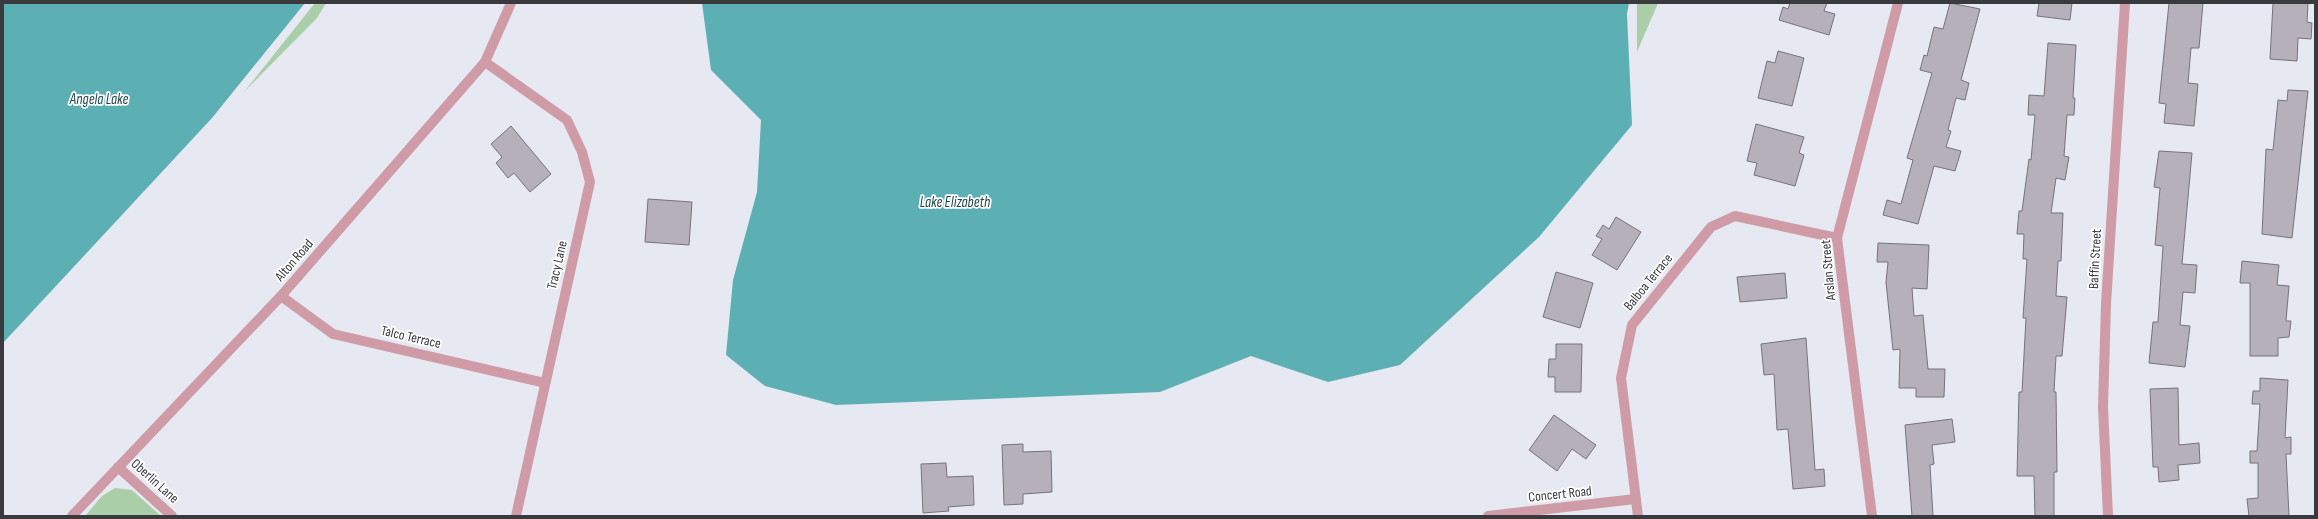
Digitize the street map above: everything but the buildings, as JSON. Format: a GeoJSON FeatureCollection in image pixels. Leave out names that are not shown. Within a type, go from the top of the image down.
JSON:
{"type":"FeatureCollection","features":[{"type":"Feature","properties":{"kind":"street","name":"Alton Road"},"geometry":{"type":"LineString","coordinates":[[72,516],[281,296],[486,62],[511,3]]}},
{"type":"Feature","properties":{"kind":"street","name":"Arslan Street"},"geometry":{"type":"LineString","coordinates":[[1872,516],[1836,238],[1898,3]]}},
{"type":"Feature","properties":{"kind":"street","name":"Baffin Street"},"geometry":{"type":"LineString","coordinates":[[2108,516],[2103,407],[2106,304],[2124,3]]}},
{"type":"Feature","properties":{"kind":"street","name":"Tracy Lane"},"geometry":{"type":"LineString","coordinates":[[486,62],[567,120],[582,152],[590,182],[516,516]]}},
{"type":"Feature","properties":{"kind":"street","name":"Balboa Terrace"},"geometry":{"type":"LineString","coordinates":[[1638,516],[1621,378],[1632,325],[1711,227],[1735,216],[1836,238]]}},
{"type":"Feature","properties":{"kind":"street","name":"Talco Terrace"},"geometry":{"type":"LineString","coordinates":[[281,296],[333,334],[545,383]]}},
{"type":"Feature","properties":{"kind":"street","name":"Oberlin Lane"},"geometry":{"type":"LineString","coordinates":[[118,467],[172,516]]}},
{"type":"Feature","properties":{"kind":"street","name":"Concert Road"},"geometry":{"type":"LineString","coordinates":[[1488,516],[1636,499]]}},
{"type":"Feature","properties":{"kind":"green space"},"geometry":{"type":"Polygon","coordinates":[[[315,3],[326,3],[317,18],[244,92],[315,3]]]}},
{"type":"Feature","properties":{"kind":"green space"},"geometry":{"type":"Polygon","coordinates":[[[1637,3],[1658,3],[1637,52],[1637,3]]]}},
{"type":"Feature","properties":{"kind":"green space"},"geometry":{"type":"Polygon","coordinates":[[[115,488],[132,490],[161,516],[85,516],[102,496],[115,488]]]}},
{"type":"Feature","properties":{"kind":"water","name":"Angela Lake"},"geometry":{"type":"Polygon","coordinates":[[[3,3],[305,3],[212,118],[3,343],[3,3]]]}},
{"type":"Feature","properties":{"kind":"water","name":"Lake Elizabeth"},"geometry":{"type":"Polygon","coordinates":[[[702,3],[1629,3],[1627,14],[1632,125],[1539,237],[1400,365],[1328,382],[1251,356],[1160,392],[836,405],[765,386],[726,355],[733,280],[757,192],[761,120],[711,70],[702,3]]]}}]}
